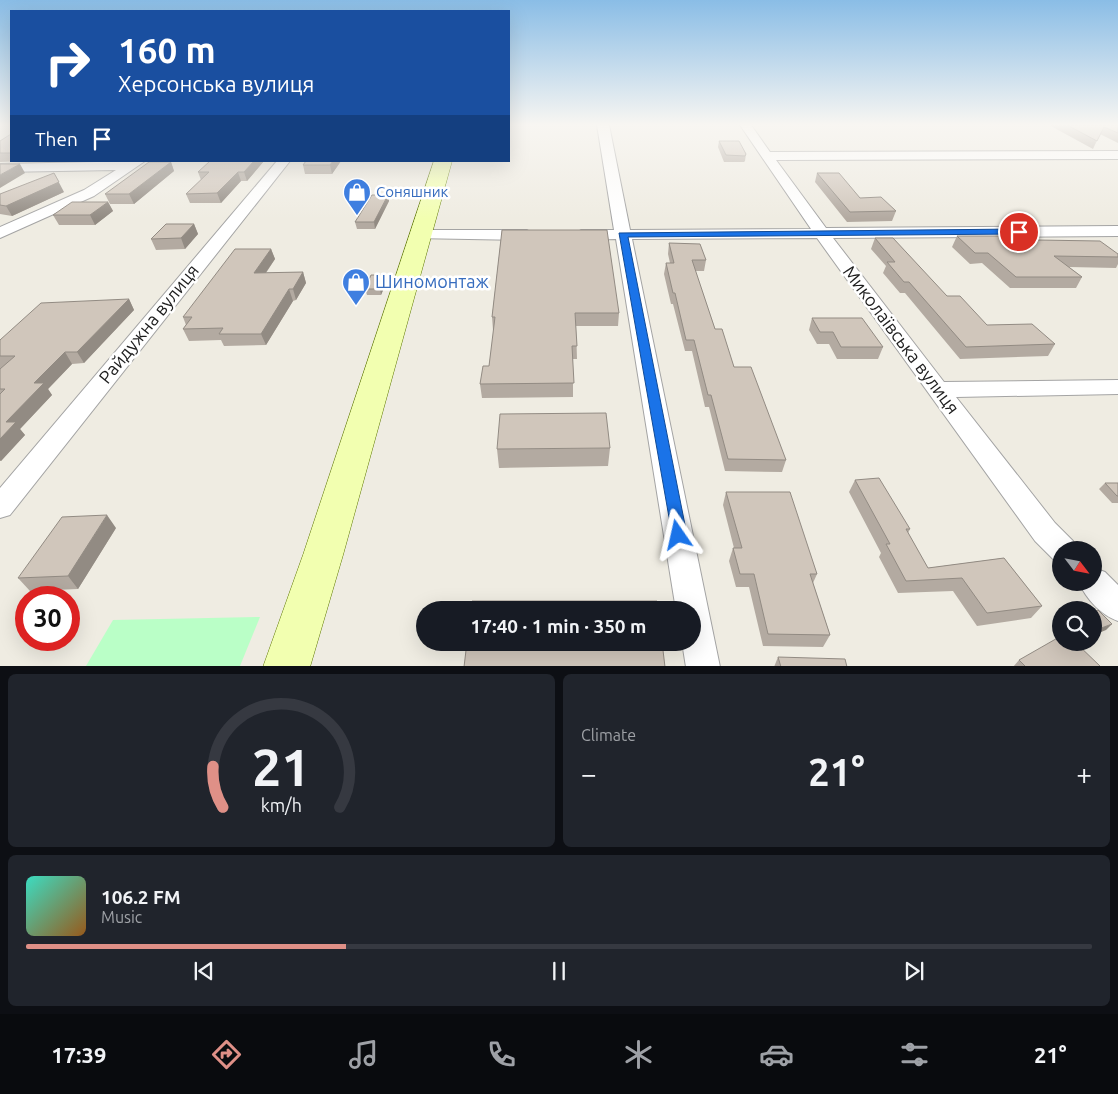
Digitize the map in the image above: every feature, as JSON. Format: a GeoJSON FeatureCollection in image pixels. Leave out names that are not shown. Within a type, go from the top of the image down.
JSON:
{"type":"FeatureCollection","features":[{"type":"Feature","properties":{"kind":"main road"},"geometry":{"type":"LineString","coordinates":[[286,666],[323,555],[443,162]]}},
{"type":"Feature","properties":{"kind":"street"},"geometry":{"type":"LineString","coordinates":[[609,156],[690,601]]}},
{"type":"Feature","properties":{"kind":"street","name":"Миколаївська вулиця"},"geometry":{"type":"LineString","coordinates":[[766,156],[938,390],[1054,541]]}},
{"type":"Feature","properties":{"kind":"street","name":"Райдужна вулиця"},"geometry":{"type":"LineString","coordinates":[[5,495],[283,162]]}},
{"type":"Feature","properties":{"kind":"street"},"geometry":{"type":"LineString","coordinates":[[0,168],[136,164]]}},
{"type":"Feature","properties":{"kind":"street"},"geometry":{"type":"LineString","coordinates":[[0,233],[89,193],[136,164]]}},
{"type":"Feature","properties":{"kind":"street"},"geometry":{"type":"LineString","coordinates":[[564,235],[1118,231]]}},
{"type":"Feature","properties":{"kind":"street"},"geometry":{"type":"LineString","coordinates":[[419,235],[545,235]]}},
{"type":"Feature","properties":{"kind":"street"},"geometry":{"type":"LineString","coordinates":[[938,390],[1118,386]]}},
{"type":"Feature","properties":{"kind":"street"},"geometry":{"type":"LineString","coordinates":[[1102,590],[1118,606]]}},
{"type":"Feature","properties":{"kind":"street"},"geometry":{"type":"LineString","coordinates":[[700,651],[703,666]]}},
{"type":"Feature","properties":{"kind":"green space"},"geometry":{"type":"Polygon","coordinates":[[[260,617],[240,666],[86,666],[113,620],[260,617]]]}},
{"type":"Feature","properties":{"kind":"building"},"geometry":{"type":"Polygon","coordinates":[[[149,162],[171,162],[129,194],[105,194],[149,162]]]}},
{"type":"Feature","properties":{"kind":"building"},"geometry":{"type":"Polygon","coordinates":[[[209,162],[253,162],[244,172],[238,172],[217,193],[186,194],[209,172],[198,172],[209,162]]]}},
{"type":"Feature","properties":{"kind":"building"},"geometry":{"type":"Polygon","coordinates":[[[305,162],[332,162],[330,165],[303,165],[305,162]]]}},
{"type":"Feature","properties":{"kind":"building"},"geometry":{"type":"Polygon","coordinates":[[[0,164],[20,164],[0,175],[0,164]]]}},
{"type":"Feature","properties":{"kind":"building"},"geometry":{"type":"Polygon","coordinates":[[[54,173],[59,182],[6,206],[0,205],[0,194],[54,173]]]}},
{"type":"Feature","properties":{"kind":"building"},"geometry":{"type":"Polygon","coordinates":[[[817,173],[839,173],[860,198],[881,197],[896,211],[850,212],[817,173]]]}},
{"type":"Feature","properties":{"kind":"building"},"geometry":{"type":"Polygon","coordinates":[[[372,195],[388,195],[374,222],[355,222],[372,195]]]}},
{"type":"Feature","properties":{"kind":"building"},"geometry":{"type":"Polygon","coordinates":[[[72,202],[108,202],[90,215],[53,215],[72,202]]]}},
{"type":"Feature","properties":{"kind":"building"},"geometry":{"type":"Polygon","coordinates":[[[166,224],[194,224],[181,238],[151,239],[166,224]]]}},
{"type":"Feature","properties":{"kind":"building"},"geometry":{"type":"Polygon","coordinates":[[[502,230],[607,230],[619,313],[575,313],[577,346],[572,346],[574,383],[480,384],[483,366],[489,366],[495,317],[492,317],[502,230]]]}},
{"type":"Feature","properties":{"kind":"building"},"geometry":{"type":"Polygon","coordinates":[[[957,236],[1033,236],[1037,240],[1100,241],[1118,254],[1118,257],[1054,256],[1082,277],[1016,277],[988,253],[975,253],[957,236]]]}},
{"type":"Feature","properties":{"kind":"building"},"geometry":{"type":"Polygon","coordinates":[[[875,238],[893,238],[947,296],[960,296],[987,325],[1032,324],[1055,344],[966,347],[909,282],[904,282],[887,262],[895,262],[875,238]]]}},
{"type":"Feature","properties":{"kind":"building"},"geometry":{"type":"Polygon","coordinates":[[[669,243],[700,244],[706,260],[692,260],[715,329],[722,329],[734,367],[751,367],[786,460],[728,459],[711,395],[708,395],[694,340],[686,340],[675,293],[673,293],[666,263],[674,263],[669,243]]]}},
{"type":"Feature","properties":{"kind":"building"},"geometry":{"type":"Polygon","coordinates":[[[235,249],[271,249],[254,273],[303,272],[293,289],[289,289],[261,334],[219,334],[223,328],[183,329],[192,317],[183,317],[235,249]]]}},
{"type":"Feature","properties":{"kind":"building"},"geometry":{"type":"Polygon","coordinates":[[[371,275],[386,275],[380,289],[365,289],[371,275]]]}},
{"type":"Feature","properties":{"kind":"building"},"geometry":{"type":"Polygon","coordinates":[[[129,299],[77,352],[65,352],[34,383],[44,383],[6,422],[16,422],[0,439],[0,394],[5,389],[0,389],[0,369],[15,356],[0,356],[0,340],[41,303],[129,299]]]}},
{"type":"Feature","properties":{"kind":"building"},"geometry":{"type":"Polygon","coordinates":[[[812,318],[862,318],[883,347],[841,347],[833,332],[820,332],[812,318]]]}},
{"type":"Feature","properties":{"kind":"building"},"geometry":{"type":"Polygon","coordinates":[[[606,413],[610,448],[497,449],[500,414],[606,413]]]}},
{"type":"Feature","properties":{"kind":"building"},"geometry":{"type":"Polygon","coordinates":[[[879,478],[910,529],[906,529],[928,568],[1004,558],[1042,606],[987,613],[962,578],[906,581],[886,544],[890,544],[855,480],[879,478]]]}},
{"type":"Feature","properties":{"kind":"building"},"geometry":{"type":"Polygon","coordinates":[[[1105,483],[1118,483],[1118,496],[1117,496],[1105,483]]]}},
{"type":"Feature","properties":{"kind":"building"},"geometry":{"type":"Polygon","coordinates":[[[726,492],[790,492],[817,574],[810,574],[830,635],[768,634],[754,574],[740,574],[733,548],[742,548],[726,492]]]}},
{"type":"Feature","properties":{"kind":"building"},"geometry":{"type":"Polygon","coordinates":[[[107,515],[68,576],[18,578],[62,517],[107,515]]]}},
{"type":"Feature","properties":{"kind":"building"},"geometry":{"type":"Polygon","coordinates":[[[1102,614],[1112,624],[1102,628],[1102,614]]]}},
{"type":"Feature","properties":{"kind":"building"},"geometry":{"type":"Polygon","coordinates":[[[1052,641],[1052,651],[1084,651],[1100,666],[1025,666],[1019,660],[1052,641]]]}},
{"type":"Feature","properties":{"kind":"building"},"geometry":{"type":"Polygon","coordinates":[[[466,651],[663,651],[665,666],[464,666],[466,651]]]}},
{"type":"Feature","properties":{"kind":"building"},"geometry":{"type":"Polygon","coordinates":[[[778,657],[845,659],[847,666],[781,666],[778,657]]]}},
{"type":"Feature","properties":{"kind":"place","name":"Соняшник"},"geometry":{"type":"Point","coordinates":[357,216]}},
{"type":"Feature","properties":{"kind":"place","name":"Шиномонтаж"},"geometry":{"type":"Point","coordinates":[356,306]}},
{"type":"Feature","properties":{"kind":"route"},"geometry":{"type":"LineString","coordinates":[[678,535],[623,235],[1019,232]]}}]}
